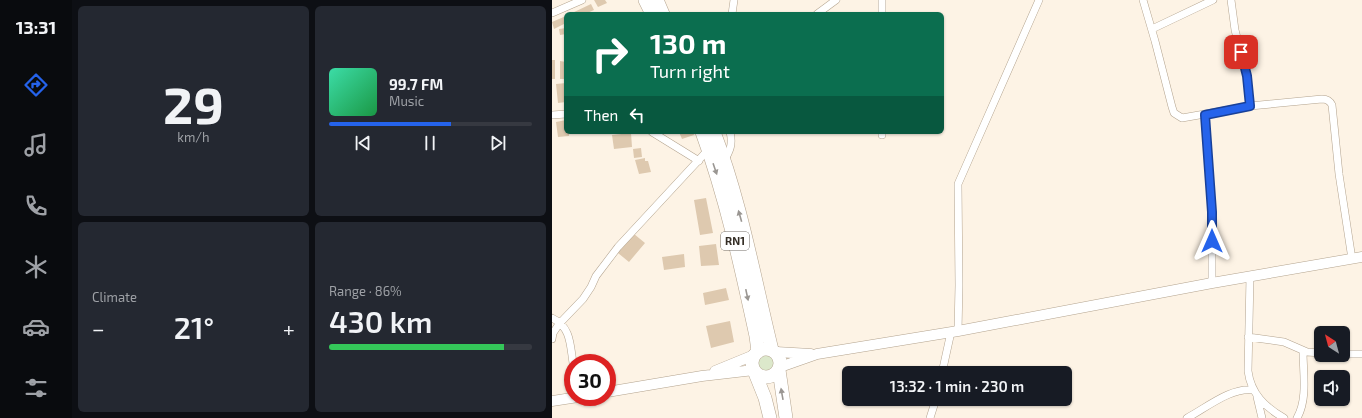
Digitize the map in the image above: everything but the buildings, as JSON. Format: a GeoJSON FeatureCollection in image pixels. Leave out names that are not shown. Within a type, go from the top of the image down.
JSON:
{"type":"FeatureCollection","features":[{"type":"Feature","properties":{"kind":"highway"},"geometry":{"type":"LineString","coordinates":[[645,0],[651,12]]}},
{"type":"Feature","properties":{"kind":"highway"},"geometry":{"type":"LineString","coordinates":[[657,0],[662,12]]}},
{"type":"Feature","properties":{"kind":"highway","name":"RN1"},"geometry":{"type":"LineString","coordinates":[[703,134],[722,190],[731,226],[756,336],[756,354],[752,360],[770,418]]}},
{"type":"Feature","properties":{"kind":"highway","name":"RN1"},"geometry":{"type":"LineString","coordinates":[[715,134],[743,227],[774,351],[781,361],[780,369],[786,418]]}},
{"type":"Feature","properties":{"kind":"highway"},"geometry":{"type":"LineString","coordinates":[[756,354],[767,349],[774,351]]}},
{"type":"Feature","properties":{"kind":"highway"},"geometry":{"type":"LineString","coordinates":[[755,371],[759,376],[768,378],[780,369]]}},
{"type":"Feature","properties":{"kind":"street"},"geometry":{"type":"LineString","coordinates":[[552,14],[582,0]]}},
{"type":"Feature","properties":{"kind":"street"},"geometry":{"type":"LineString","coordinates":[[732,12],[734,0]]}},
{"type":"Feature","properties":{"kind":"street"},"geometry":{"type":"LineString","coordinates":[[820,12],[836,0]]}},
{"type":"Feature","properties":{"kind":"street"},"geometry":{"type":"LineString","coordinates":[[882,0],[882,12]]}},
{"type":"Feature","properties":{"kind":"street"},"geometry":{"type":"LineString","coordinates":[[944,366],[954,332],[959,285],[958,184],[1038,0]]}},
{"type":"Feature","properties":{"kind":"street"},"geometry":{"type":"LineString","coordinates":[[780,369],[817,354],[954,332],[1212,283],[1357,258],[1346,224],[1332,105],[1330,102],[1327,99],[1322,99],[1250,106],[1182,118],[1174,113],[1143,0]]}},
{"type":"Feature","properties":{"kind":"street"},"geometry":{"type":"LineString","coordinates":[[1152,29],[1213,0]]}},
{"type":"Feature","properties":{"kind":"street"},"geometry":{"type":"LineString","coordinates":[[1231,0],[1235,30],[1247,76],[1250,106]]}},
{"type":"Feature","properties":{"kind":"street"},"geometry":{"type":"LineString","coordinates":[[552,115],[564,114]]}},
{"type":"Feature","properties":{"kind":"street"},"geometry":{"type":"LineString","coordinates":[[1205,115],[1212,212],[1212,283]]}},
{"type":"Feature","properties":{"kind":"street"},"geometry":{"type":"LineString","coordinates":[[655,134],[699,161]]}},
{"type":"Feature","properties":{"kind":"street"},"geometry":{"type":"LineString","coordinates":[[724,161],[730,149],[732,139],[731,134]]}},
{"type":"Feature","properties":{"kind":"street"},"geometry":{"type":"LineString","coordinates":[[552,339],[553,333],[560,323],[583,299],[591,288],[596,276],[618,246],[708,150]]}},
{"type":"Feature","properties":{"kind":"street"},"geometry":{"type":"LineString","coordinates":[[1250,277],[1248,371],[1249,379],[1262,418]]}},
{"type":"Feature","properties":{"kind":"street"},"geometry":{"type":"LineString","coordinates":[[552,318],[566,329],[572,354]]}},
{"type":"Feature","properties":{"kind":"street"},"geometry":{"type":"LineString","coordinates":[[1248,337],[1284,342],[1303,351],[1314,352]]}},
{"type":"Feature","properties":{"kind":"street"},"geometry":{"type":"LineString","coordinates":[[774,351],[817,354]]}},
{"type":"Feature","properties":{"kind":"street"},"geometry":{"type":"LineString","coordinates":[[1297,418],[1302,406],[1304,391],[1303,351]]}},
{"type":"Feature","properties":{"kind":"street"},"geometry":{"type":"LineString","coordinates":[[702,376],[756,354]]}},
{"type":"Feature","properties":{"kind":"street"},"geometry":{"type":"LineString","coordinates":[[1350,354],[1362,354]]}},
{"type":"Feature","properties":{"kind":"street"},"geometry":{"type":"LineString","coordinates":[[616,390],[702,376],[755,371]]}},
{"type":"Feature","properties":{"kind":"street"},"geometry":{"type":"LineString","coordinates":[[1187,418],[1224,397],[1239,391],[1254,392],[1268,408],[1284,418]]}},
{"type":"Feature","properties":{"kind":"street"},"geometry":{"type":"LineString","coordinates":[[552,401],[564,399]]}},
{"type":"Feature","properties":{"kind":"street"},"geometry":{"type":"LineString","coordinates":[[930,418],[934,406]]}},
{"type":"Feature","properties":{"kind":"green space"},"geometry":{"type":"Polygon","coordinates":[[[766,354],[773,357],[776,364],[773,371],[766,374],[759,371],[756,364],[759,357],[766,354]]]}},
{"type":"Feature","properties":{"kind":"route"},"geometry":{"type":"LineString","coordinates":[[1212,241],[1212,212],[1205,115],[1250,106],[1247,76],[1241,52]]}}]}
